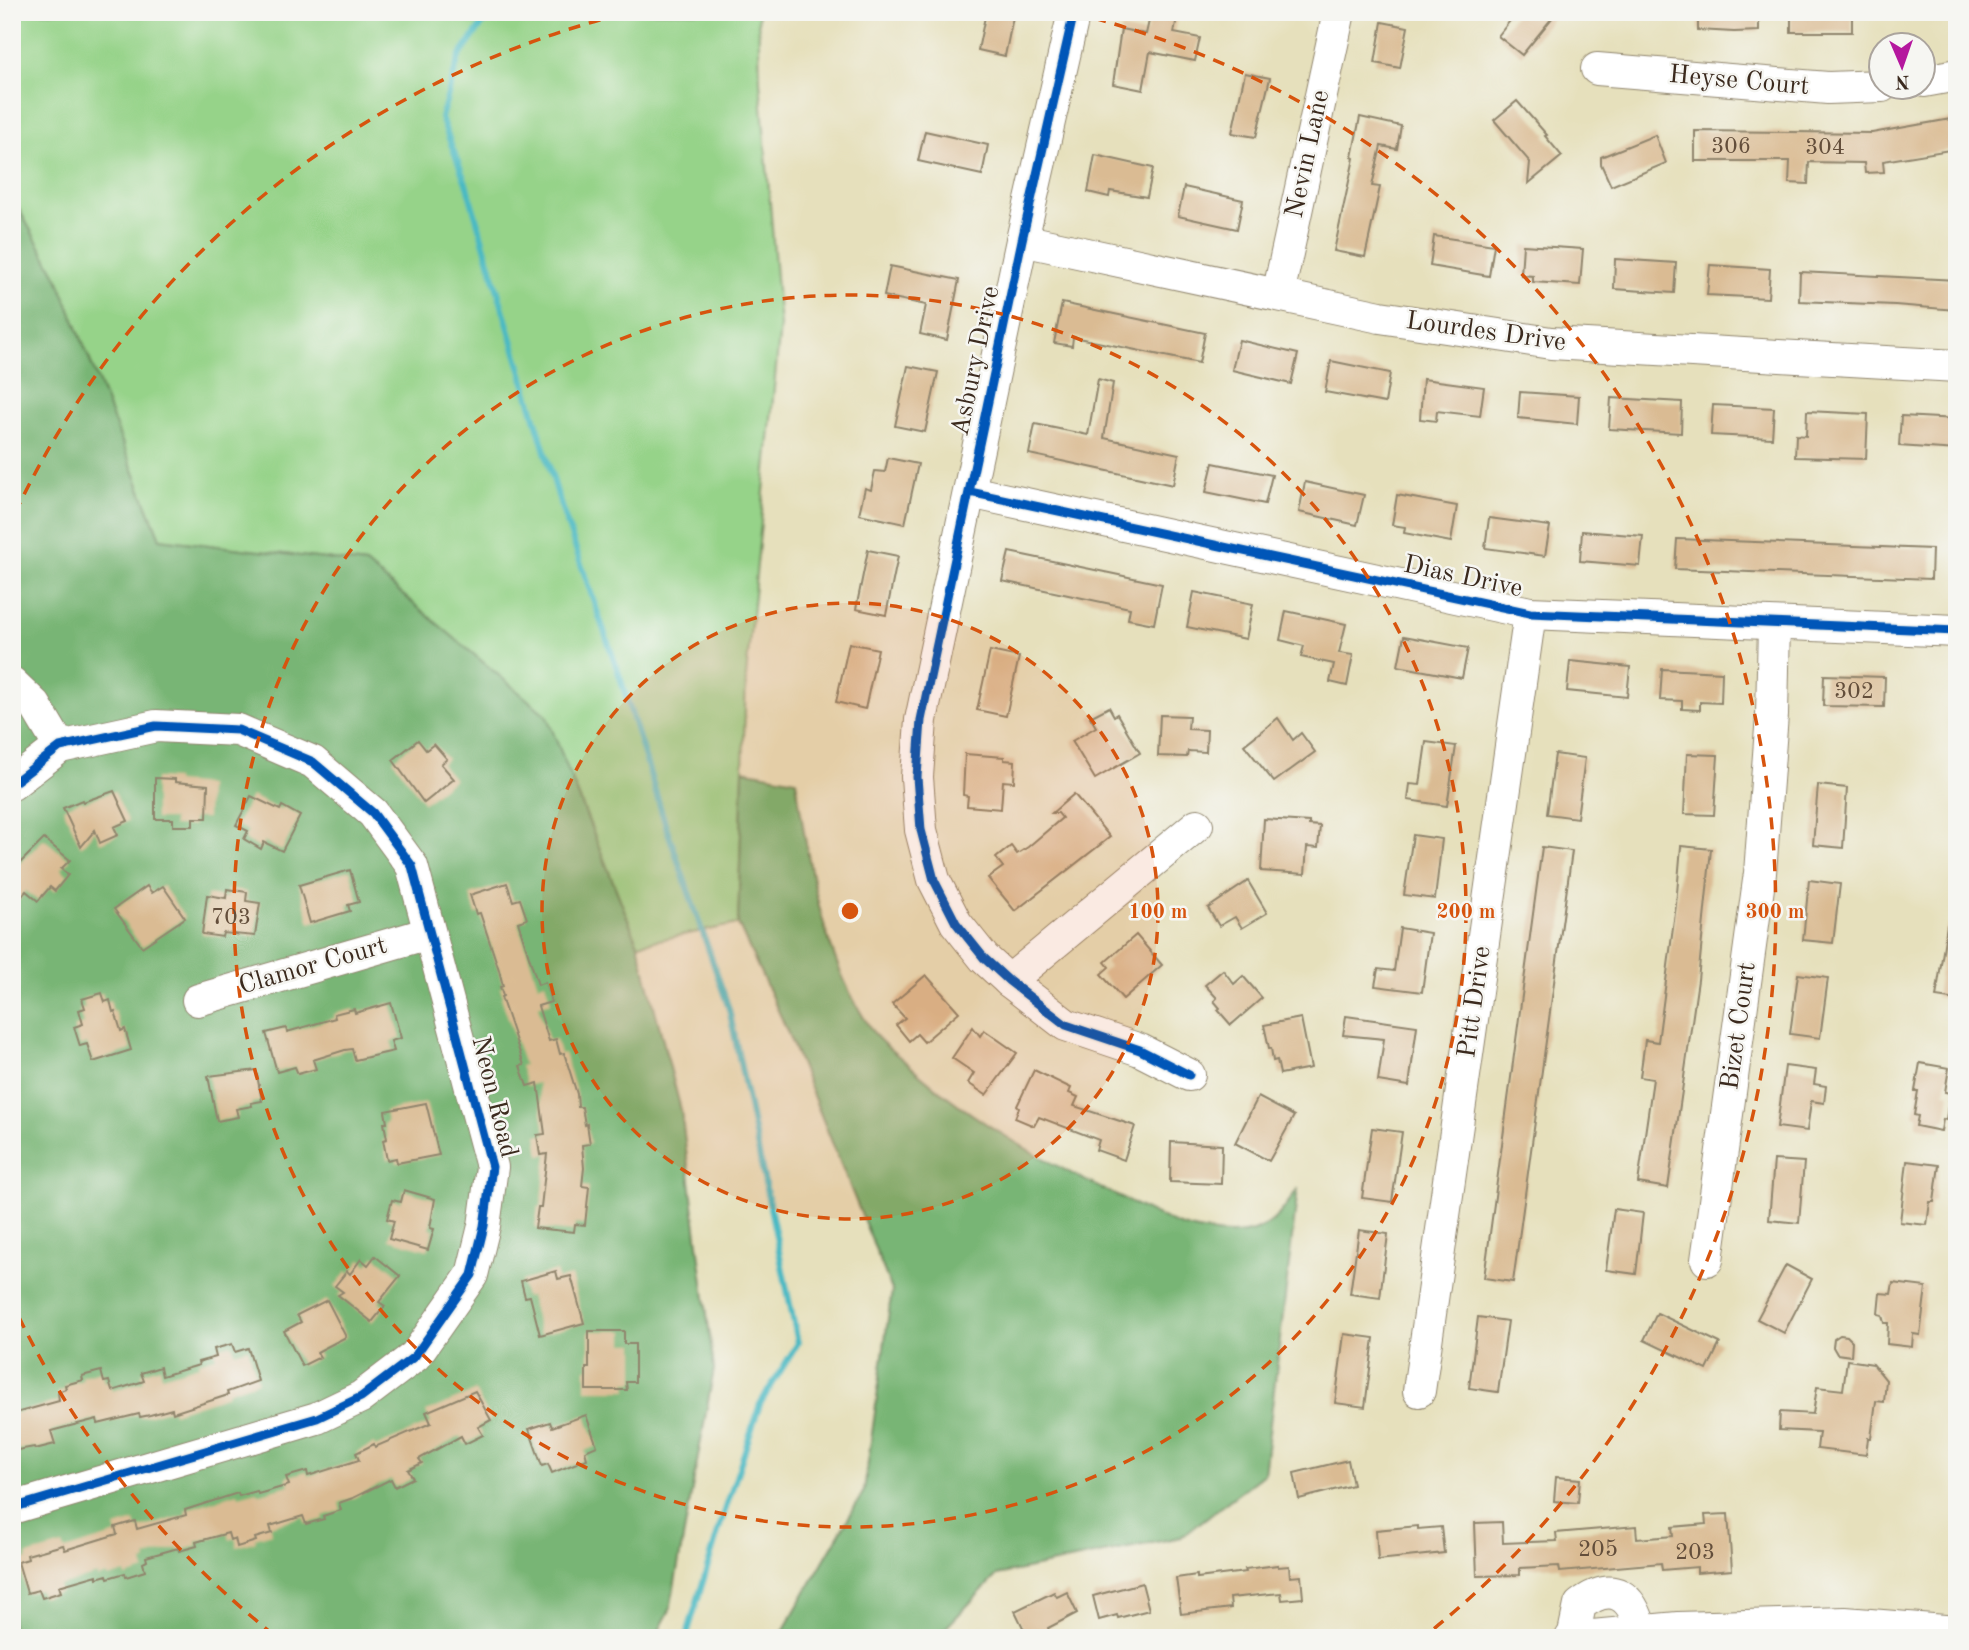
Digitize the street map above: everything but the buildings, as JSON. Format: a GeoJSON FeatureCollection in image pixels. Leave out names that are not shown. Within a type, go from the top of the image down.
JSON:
{"type":"FeatureCollection","features":[{"type":"Feature","properties":{"kind":"street","name":"Asbury Drive"},"geometry":{"type":"LineString","coordinates":[[1074,12],[921,720],[916,777],[921,830],[934,880],[956,923],[984,958],[1066,1025],[1140,1050],[1189,1075]]}},
{"type":"Feature","properties":{"kind":"street","name":"Nevin Lane"},"geometry":{"type":"LineString","coordinates":[[1278,295],[1339,12]]}},
{"type":"Feature","properties":{"kind":"street","name":"Heyse Court"},"geometry":{"type":"LineString","coordinates":[[1597,69],[1828,89],[1868,87]]}},
{"type":"Feature","properties":{"kind":"street"},"geometry":{"type":"LineString","coordinates":[[1938,78],[1957,75]]}},
{"type":"Feature","properties":{"kind":"street","name":"Lourdes Drive"},"geometry":{"type":"LineString","coordinates":[[1023,240],[1380,317],[1551,343],[1957,366]]}},
{"type":"Feature","properties":{"kind":"street","name":"Dias Drive"},"geometry":{"type":"LineString","coordinates":[[970,492],[1530,613],[1957,631]]}},
{"type":"Feature","properties":{"kind":"street","name":"Pitt Drive"},"geometry":{"type":"LineString","coordinates":[[1419,1391],[1530,613]]}},
{"type":"Feature","properties":{"kind":"street","name":"Bizet Court"},"geometry":{"type":"LineString","coordinates":[[1707,1260],[1760,873],[1772,715],[1774,624]]}},
{"type":"Feature","properties":{"kind":"street"},"geometry":{"type":"LineString","coordinates":[[12,684],[35,705],[60,747]]}},
{"type":"Feature","properties":{"kind":"street","name":"Neon Road"},"geometry":{"type":"LineString","coordinates":[[12,784],[60,747],[156,726],[238,730],[313,762],[373,813],[412,866],[492,1167],[484,1226],[472,1275],[415,1356],[361,1397],[317,1418],[12,1508]]}},
{"type":"Feature","properties":{"kind":"street"},"geometry":{"type":"LineString","coordinates":[[1010,981],[1197,825]]}},
{"type":"Feature","properties":{"kind":"street","name":"Clamor Court"},"geometry":{"type":"LineString","coordinates":[[198,1000],[429,933]]}},
{"type":"Feature","properties":{"kind":"street"},"geometry":{"type":"LineString","coordinates":[[1572,1638],[1580,1605],[1590,1597],[1604,1593],[1622,1595],[1632,1604],[1641,1632],[1845,1623],[1957,1632]]}},
{"type":"Feature","properties":{"kind":"green space"},"geometry":{"type":"Polygon","coordinates":[[[12,12],[758,12],[760,81],[780,326],[746,677],[738,924],[638,944],[546,715],[366,564],[160,539],[58,279],[12,197],[12,12]]]}},
{"type":"Feature","properties":{"kind":"green space"},"geometry":{"type":"Polygon","coordinates":[[[12,197],[58,279],[160,539],[366,564],[546,715],[638,944],[681,1110],[714,1369],[670,1610],[655,1638],[12,1638],[12,197]]]}},
{"type":"Feature","properties":{"kind":"green space"},"geometry":{"type":"Polygon","coordinates":[[[743,770],[796,780],[820,911],[841,974],[880,1041],[933,1085],[987,1124],[1043,1158],[1179,1225],[1228,1234],[1254,1231],[1274,1219],[1298,1188],[1264,1474],[1181,1537],[997,1575],[936,1638],[779,1638],[864,1491],[892,1290],[782,1019],[738,924],[743,770]]]}},
{"type":"Feature","properties":{"kind":"waterway"},"geometry":{"type":"LineString","coordinates":[[491,12],[459,57],[441,118],[466,183],[561,506],[729,1009],[798,1343],[760,1404],[686,1638]]}},
{"type":"Feature","properties":{"kind":"cycle path"},"geometry":{"type":"LineString","coordinates":[[1074,12],[1022,240],[921,720],[917,777],[921,830],[934,880],[956,923],[984,958],[1009,981],[1066,1025],[1140,1050],[1189,1075]]}},
{"type":"Feature","properties":{"kind":"cycle path"},"geometry":{"type":"LineString","coordinates":[[970,492],[1530,613],[1957,631]]}},
{"type":"Feature","properties":{"kind":"cycle path"},"geometry":{"type":"LineString","coordinates":[[12,784],[60,747],[156,726],[238,730],[313,762],[373,813],[412,866],[492,1167],[484,1226],[472,1275],[415,1356],[361,1397],[317,1418],[12,1508]]}}]}
